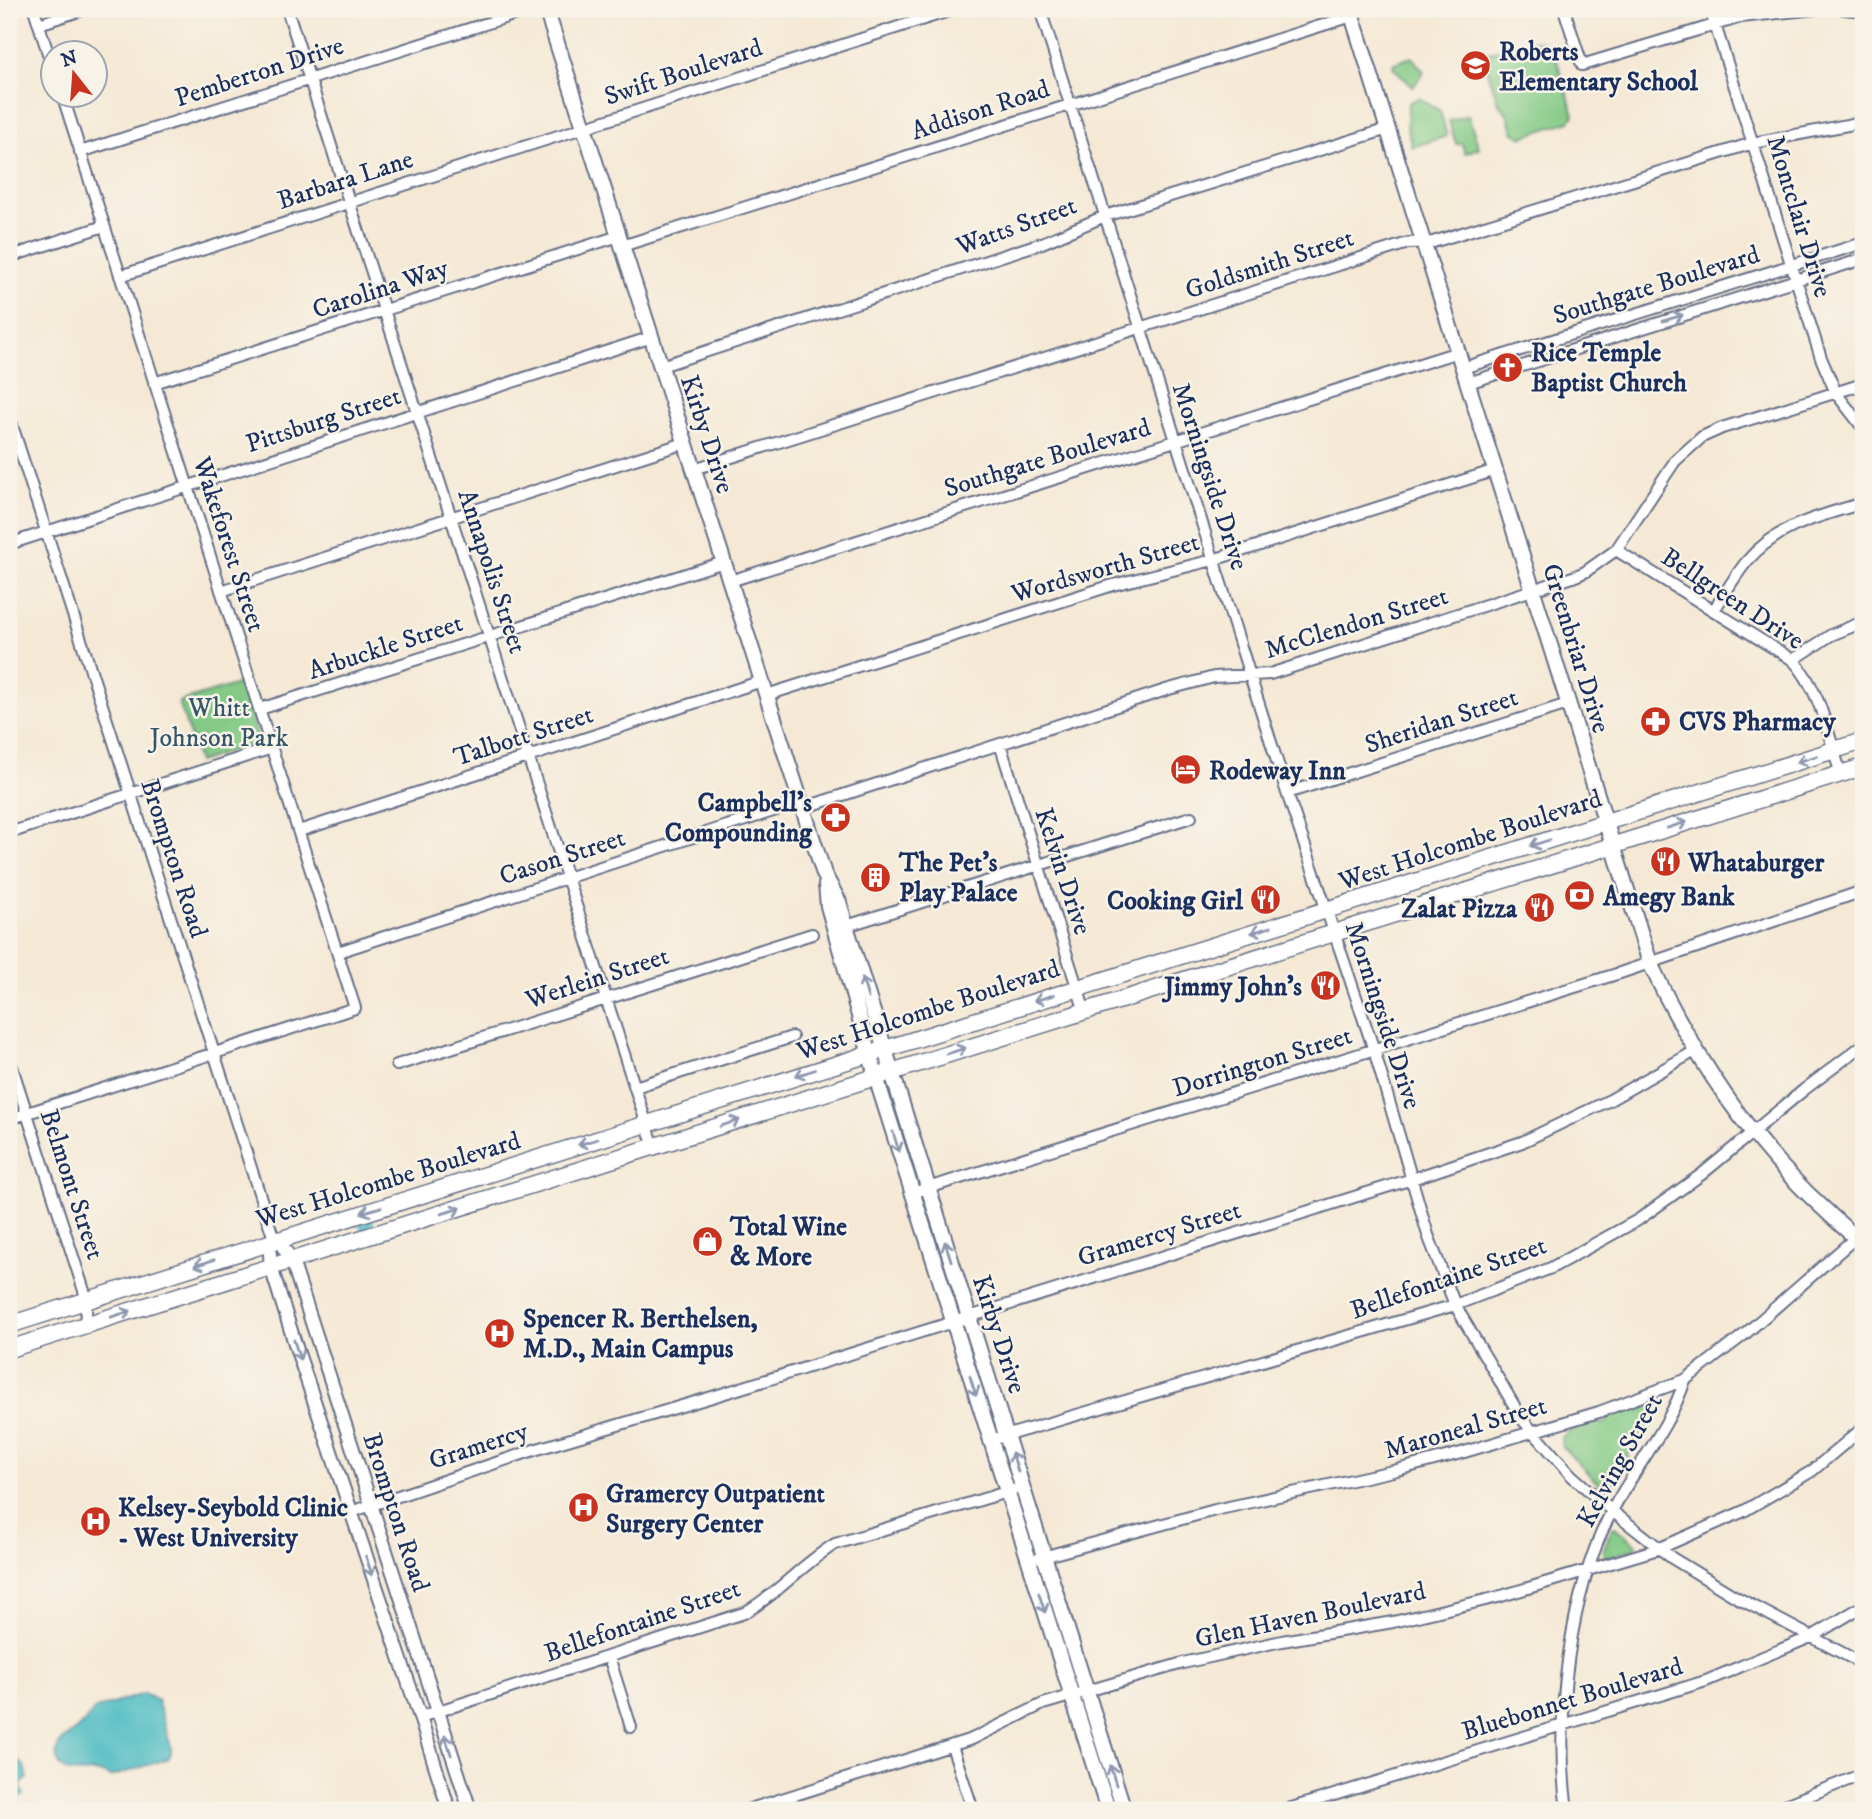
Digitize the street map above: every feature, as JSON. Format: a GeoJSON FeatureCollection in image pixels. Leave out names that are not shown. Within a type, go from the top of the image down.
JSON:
{"type":"FeatureCollection","features":[{"type":"Feature","properties":{"kind":"main road","name":"Kirby Drive"},"geometry":{"type":"LineString","coordinates":[[546,9],[824,874],[828,906],[841,928],[877,1051],[912,1193],[1108,1810]]}},
{"type":"Feature","properties":{"kind":"main road","name":"Greenbriar Drive"},"geometry":{"type":"LineString","coordinates":[[1351,12],[1650,963],[1695,1051],[1752,1134],[1809,1196],[1861,1237]]}},
{"type":"Feature","properties":{"kind":"main road","name":"West Holcombe Boulevard"},"geometry":{"type":"LineString","coordinates":[[9,1325],[273,1238],[647,1124],[1863,741]]}},
{"type":"Feature","properties":{"kind":"main road","name":"West Holcombe Boulevard"},"geometry":{"type":"LineString","coordinates":[[9,1349],[1863,767]]}},
{"type":"Feature","properties":{"kind":"main road"},"geometry":{"type":"LineString","coordinates":[[1717,813],[1716,801],[1736,791],[1737,781]]}},
{"type":"Feature","properties":{"kind":"main road","name":"Kirby Drive"},"geometry":{"type":"LineString","coordinates":[[883,1074],[928,1188],[1124,1810]]}},
{"type":"Feature","properties":{"kind":"street"},"geometry":{"type":"LineString","coordinates":[[34,9],[44,38]]}},
{"type":"Feature","properties":{"kind":"street"},"geometry":{"type":"LineString","coordinates":[[39,23],[85,9]]}},
{"type":"Feature","properties":{"kind":"street","name":"Annapolis Street"},"geometry":{"type":"LineString","coordinates":[[288,9],[654,1147]]}},
{"type":"Feature","properties":{"kind":"street","name":"Pemberton Drive"},"geometry":{"type":"LineString","coordinates":[[80,152],[533,9]]}},
{"type":"Feature","properties":{"kind":"street","name":"Swift Boulevard"},"geometry":{"type":"LineString","coordinates":[[584,127],[955,9]]}},
{"type":"Feature","properties":{"kind":"street","name":"Morningside Drive"},"geometry":{"type":"LineString","coordinates":[[1040,9],[1287,793],[1374,1050],[1428,1235],[1455,1305],[1510,1401],[1571,1475],[1658,1549],[1736,1597],[1863,1664]]}},
{"type":"Feature","properties":{"kind":"street"},"geometry":{"type":"LineString","coordinates":[[1564,9],[1582,65],[1715,23],[1771,12],[1816,9]]}},
{"type":"Feature","properties":{"kind":"street","name":"Montclair Drive"},"geometry":{"type":"LineString","coordinates":[[1710,9],[1821,358],[1836,393],[1863,428]]}},
{"type":"Feature","properties":{"kind":"street"},"geometry":{"type":"LineString","coordinates":[[1844,9],[1863,11]]}},
{"type":"Feature","properties":{"kind":"street","name":"Addison Road"},"geometry":{"type":"LineString","coordinates":[[621,241],[1069,105],[1351,12]]}},
{"type":"Feature","properties":{"kind":"street","name":"Wakeforest Street"},"geometry":{"type":"LineString","coordinates":[[66,108],[355,1008],[213,1053]]}},
{"type":"Feature","properties":{"kind":"street","name":"Goldsmith Street"},"geometry":{"type":"LineString","coordinates":[[694,469],[1408,243],[1433,243],[1753,143],[1863,122]]}},
{"type":"Feature","properties":{"kind":"street","name":"Barbara Lane"},"geometry":{"type":"LineString","coordinates":[[120,276],[584,127]]}},
{"type":"Feature","properties":{"kind":"street","name":"Watts Street"},"geometry":{"type":"LineString","coordinates":[[661,366],[1042,243],[1105,216],[1388,129]]}},
{"type":"Feature","properties":{"kind":"street"},"geometry":{"type":"LineString","coordinates":[[9,257],[104,226]]}},
{"type":"Feature","properties":{"kind":"street","name":"Carolina Way"},"geometry":{"type":"LineString","coordinates":[[155,383],[384,310],[621,241]]}},
{"type":"Feature","properties":{"kind":"street","name":"Southgate Boulevard"},"geometry":{"type":"LineString","coordinates":[[1463,368],[1863,243]]}},
{"type":"Feature","properties":{"kind":"street","name":"Southgate Boulevard"},"geometry":{"type":"LineString","coordinates":[[1468,383],[1863,259]]}},
{"type":"Feature","properties":{"kind":"street","name":"Pittsburg Street"},"geometry":{"type":"LineString","coordinates":[[9,544],[652,337]]}},
{"type":"Feature","properties":{"kind":"street","name":"Southgate Boulevard"},"geometry":{"type":"LineString","coordinates":[[730,581],[1458,352]]}},
{"type":"Feature","properties":{"kind":"street","name":"McClendon Street"},"geometry":{"type":"LineString","coordinates":[[802,805],[1195,681],[1223,676],[1270,674],[1585,572],[1616,551],[1675,461],[1702,438],[1722,428],[1863,384]]}},
{"type":"Feature","properties":{"kind":"street","name":"Brompton Road"},"geometry":{"type":"LineString","coordinates":[[9,416],[273,1238],[292,1261],[470,1810]]}},
{"type":"Feature","properties":{"kind":"street"},"geometry":{"type":"LineString","coordinates":[[221,591],[685,443]]}},
{"type":"Feature","properties":{"kind":"street","name":"Wordsworth Street"},"geometry":{"type":"LineString","coordinates":[[767,695],[1113,585],[1213,560],[1496,470]]}},
{"type":"Feature","properties":{"kind":"street"},"geometry":{"type":"LineString","coordinates":[[1714,610],[1748,560],[1769,540],[1790,527],[1863,503]]}},
{"type":"Feature","properties":{"kind":"street","name":"Bellgreen Drive"},"geometry":{"type":"LineString","coordinates":[[1616,551],[1793,660],[1812,687],[1841,774]]}},
{"type":"Feature","properties":{"kind":"street","name":"Arbuckle Street"},"geometry":{"type":"LineString","coordinates":[[260,709],[724,562]]}},
{"type":"Feature","properties":{"kind":"street"},"geometry":{"type":"LineString","coordinates":[[1793,660],[1831,635],[1863,622]]}},
{"type":"Feature","properties":{"kind":"street","name":"Talbott Street"},"geometry":{"type":"LineString","coordinates":[[299,831],[762,681]]}},
{"type":"Feature","properties":{"kind":"street","name":"Sheridan Street"},"geometry":{"type":"LineString","coordinates":[[1287,793],[1568,704]]}},
{"type":"Feature","properties":{"kind":"street","name":"Kelvin Drive"},"geometry":{"type":"LineString","coordinates":[[1000,744],[1085,1012]]}},
{"type":"Feature","properties":{"kind":"street"},"geometry":{"type":"LineString","coordinates":[[9,833],[272,748]]}},
{"type":"Feature","properties":{"kind":"street","name":"Cason Street"},"geometry":{"type":"LineString","coordinates":[[338,953],[802,805]]}},
{"type":"Feature","properties":{"kind":"street"},"geometry":{"type":"LineString","coordinates":[[841,928],[1191,817]]}},
{"type":"Feature","properties":{"kind":"street","name":"Dorrington Street"},"geometry":{"type":"LineString","coordinates":[[912,1193],[1650,963],[1863,891]]}},
{"type":"Feature","properties":{"kind":"street","name":"Werlein Street"},"geometry":{"type":"LineString","coordinates":[[397,1065],[812,934]]}},
{"type":"Feature","properties":{"kind":"street"},"geometry":{"type":"LineString","coordinates":[[635,1087],[792,1037]]}},
{"type":"Feature","properties":{"kind":"street","name":"Bellefontaine Street"},"geometry":{"type":"LineString","coordinates":[[991,1440],[1455,1305],[1551,1268],[1638,1220],[1702,1174],[1863,1045]]}},
{"type":"Feature","properties":{"kind":"street","name":"Gramercy Street"},"geometry":{"type":"LineString","coordinates":[[621,1423],[709,1398],[1521,1143],[1609,1100],[1695,1051]]}},
{"type":"Feature","properties":{"kind":"street"},"geometry":{"type":"LineString","coordinates":[[9,1119],[213,1053]]}},
{"type":"Feature","properties":{"kind":"street","name":"Belmont Street"},"geometry":{"type":"LineString","coordinates":[[9,1058],[87,1300],[86,1325]]}},
{"type":"Feature","properties":{"kind":"street","name":"Maroneal Street"},"geometry":{"type":"LineString","coordinates":[[1029,1561],[1215,1510],[1394,1471],[1620,1405],[1685,1380],[1745,1334],[1861,1237]]}},
{"type":"Feature","properties":{"kind":"street","name":"Brompton Road"},"geometry":{"type":"LineString","coordinates":[[273,1238],[271,1267],[449,1810]]}},
{"type":"Feature","properties":{"kind":"street","name":"Kelving Street"},"geometry":{"type":"LineString","coordinates":[[1567,1810],[1562,1724],[1570,1650],[1587,1571],[1612,1511],[1675,1407],[1685,1380]]}},
{"type":"Feature","properties":{"kind":"street"},"geometry":{"type":"LineString","coordinates":[[317,1410],[339,1404]]}},
{"type":"Feature","properties":{"kind":"street","name":"Gramercy"},"geometry":{"type":"LineString","coordinates":[[351,1512],[621,1423]]}},
{"type":"Feature","properties":{"kind":"street","name":"Glen Haven Boulevard"},"geometry":{"type":"LineString","coordinates":[[747,1810],[952,1746],[993,1731],[1043,1704],[1183,1663],[1393,1622],[1498,1597],[1658,1549],[1744,1511],[1812,1471],[1863,1427]]}},
{"type":"Feature","properties":{"kind":"street","name":"Bellefontaine Street"},"geometry":{"type":"LineString","coordinates":[[420,1717],[744,1613],[773,1595],[816,1556],[835,1544],[1023,1487]]}},
{"type":"Feature","properties":{"kind":"street","name":"Bluebonnet Boulevard"},"geometry":{"type":"LineString","coordinates":[[1285,1810],[1706,1681],[1813,1636],[1863,1606]]}},
{"type":"Feature","properties":{"kind":"street"},"geometry":{"type":"LineString","coordinates":[[609,1657],[631,1727]]}},
{"type":"Feature","properties":{"kind":"street"},"geometry":{"type":"LineString","coordinates":[[952,1746],[973,1810]]}},
{"type":"Feature","properties":{"kind":"street"},"geometry":{"type":"LineString","coordinates":[[1772,1810],[1863,1774]]}},
{"type":"Feature","properties":{"kind":"green space"},"geometry":{"type":"Polygon","coordinates":[[[1529,41],[1541,41],[1554,51],[1574,115],[1570,121],[1522,137],[1514,133],[1507,113],[1498,102],[1484,59],[1487,53],[1529,41]]]}},
{"type":"Feature","properties":{"kind":"green space"},"geometry":{"type":"Polygon","coordinates":[[[1412,57],[1424,72],[1413,87],[1393,67],[1394,63],[1412,57]]]}},
{"type":"Feature","properties":{"kind":"green space"},"geometry":{"type":"Polygon","coordinates":[[[1419,98],[1440,111],[1447,136],[1412,147],[1407,127],[1408,103],[1419,98]]]}},
{"type":"Feature","properties":{"kind":"green space"},"geometry":{"type":"Polygon","coordinates":[[[1468,115],[1479,148],[1465,153],[1462,144],[1456,144],[1449,121],[1468,115]]]}},
{"type":"Feature","properties":{"kind":"green space","name":"Whitt Johnson Park"},"geometry":{"type":"Polygon","coordinates":[[[241,683],[260,742],[198,762],[179,702],[241,683]]]}},
{"type":"Feature","properties":{"kind":"green space"},"geometry":{"type":"Polygon","coordinates":[[[1657,1401],[1663,1407],[1636,1447],[1627,1455],[1629,1459],[1611,1485],[1600,1486],[1562,1446],[1561,1438],[1570,1430],[1597,1421],[1600,1424],[1607,1422],[1609,1417],[1657,1401]]]}},
{"type":"Feature","properties":{"kind":"green space"},"geometry":{"type":"Polygon","coordinates":[[[1615,1527],[1637,1545],[1636,1548],[1603,1557],[1612,1528],[1615,1527]]]}},
{"type":"Feature","properties":{"kind":"water"},"geometry":{"type":"Polygon","coordinates":[[[143,1694],[157,1700],[171,1747],[167,1759],[111,1777],[97,1772],[76,1773],[64,1770],[57,1756],[57,1749],[89,1718],[93,1710],[143,1694]]]}},
{"type":"Feature","properties":{"kind":"water"},"geometry":{"type":"Polygon","coordinates":[[[9,1753],[12,1763],[19,1761],[24,1766],[28,1778],[20,1785],[24,1795],[12,1799],[9,1797],[9,1753]]]}},
{"type":"Feature","properties":{"kind":"place","name":"Roberts Elementary School"},"geometry":{"type":"Point","coordinates":[1476,66]}},
{"type":"Feature","properties":{"kind":"place","name":"Rice Temple Baptist Church"},"geometry":{"type":"Point","coordinates":[1508,367]}},
{"type":"Feature","properties":{"kind":"place","name":"CVS Pharmacy"},"geometry":{"type":"Point","coordinates":[1656,721]}},
{"type":"Feature","properties":{"kind":"place","name":"Rodeway Inn"},"geometry":{"type":"Point","coordinates":[1186,770]}},
{"type":"Feature","properties":{"kind":"place","name":"Campbell's Compounding"},"geometry":{"type":"Point","coordinates":[835,817]}},
{"type":"Feature","properties":{"kind":"place","name":"Whataburger"},"geometry":{"type":"Point","coordinates":[1665,862]}},
{"type":"Feature","properties":{"kind":"place","name":"The Pet's Play Palace"},"geometry":{"type":"Point","coordinates":[876,877]}},
{"type":"Feature","properties":{"kind":"place","name":"Amegy Bank"},"geometry":{"type":"Point","coordinates":[1580,896]}},
{"type":"Feature","properties":{"kind":"place","name":"Cooking Girl"},"geometry":{"type":"Point","coordinates":[1266,900]}},
{"type":"Feature","properties":{"kind":"place","name":"Zalat Pizza"},"geometry":{"type":"Point","coordinates":[1540,908]}},
{"type":"Feature","properties":{"kind":"place","name":"Jimmy John's"},"geometry":{"type":"Point","coordinates":[1325,986]}},
{"type":"Feature","properties":{"kind":"place","name":"Total Wine & More"},"geometry":{"type":"Point","coordinates":[707,1241]}},
{"type":"Feature","properties":{"kind":"place","name":"Spencer R. Berthelsen, M.D., Main Campus"},"geometry":{"type":"Point","coordinates":[500,1333]}},
{"type":"Feature","properties":{"kind":"place","name":"Gramercy Outpatient Surgery Center"},"geometry":{"type":"Point","coordinates":[583,1508]}},
{"type":"Feature","properties":{"kind":"place","name":"Kelsey-Seybold Clinic - West University"},"geometry":{"type":"Point","coordinates":[95,1522]}}]}
